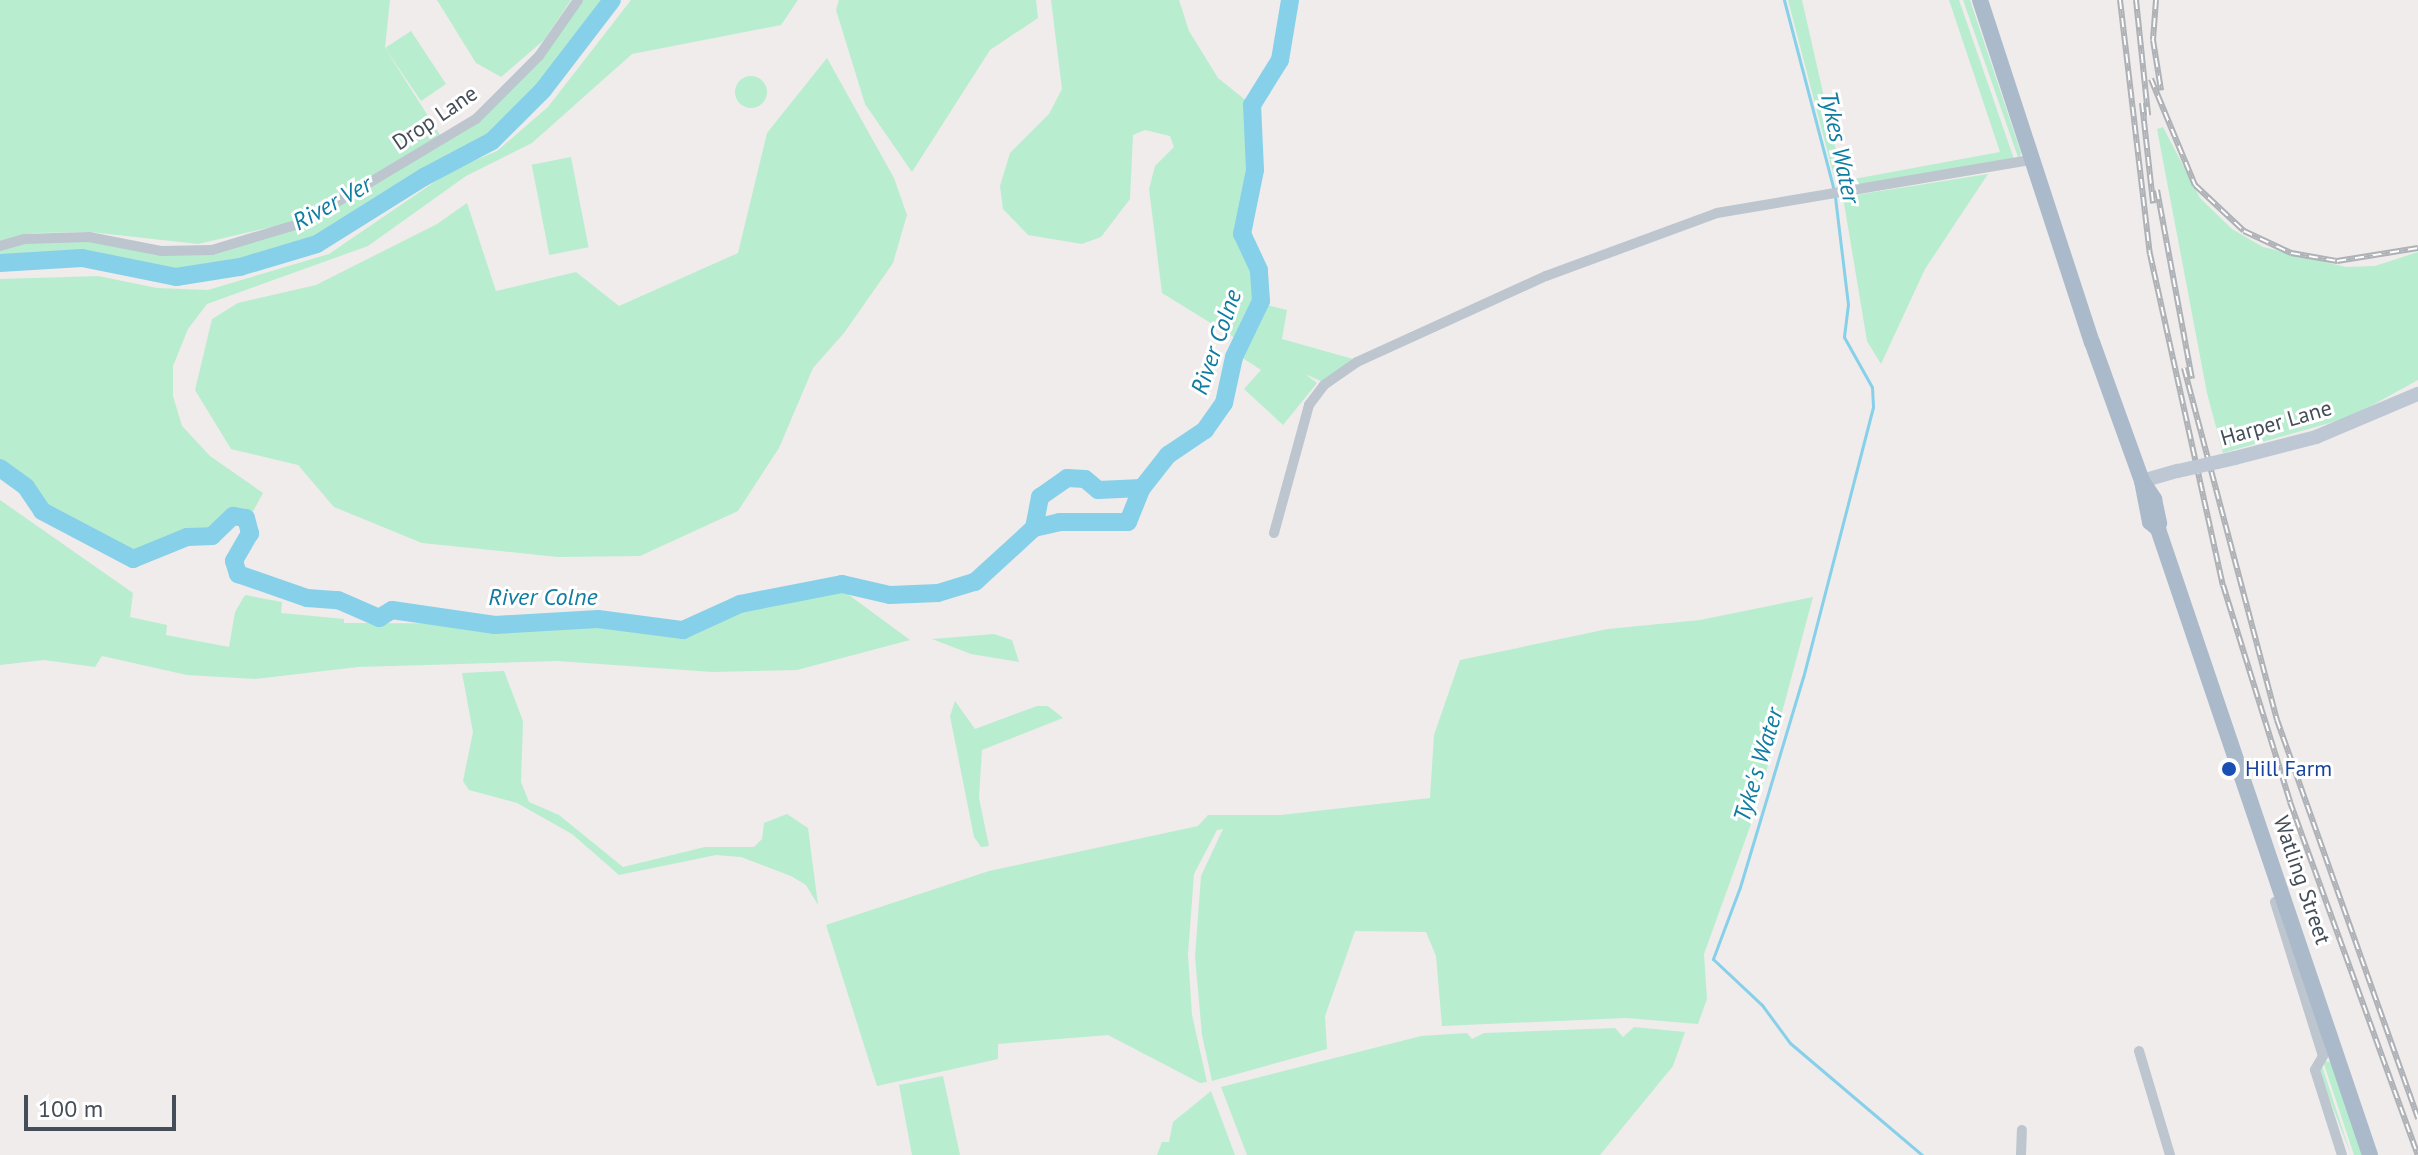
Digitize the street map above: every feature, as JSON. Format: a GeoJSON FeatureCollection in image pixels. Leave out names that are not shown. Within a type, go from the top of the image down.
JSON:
{"type":"FeatureCollection","features":[{"type":"Feature","properties":{"kind":"main road","name":"Watling Street"},"geometry":{"type":"LineString","coordinates":[[1980,0],[2142,481],[2150,522],[2158,529],[2286,899],[2329,1054],[2370,1155]]}},
{"type":"Feature","properties":{"kind":"main road","name":"Harper Lane"},"geometry":{"type":"LineString","coordinates":[[2142,481],[2316,437],[2418,394]]}},
{"type":"Feature","properties":{"kind":"street","name":"Drop Lane"},"geometry":{"type":"LineString","coordinates":[[0,246],[24,239],[89,237],[161,251],[212,250],[302,223],[476,119],[539,56],[578,0]]}},
{"type":"Feature","properties":{"kind":"street"},"geometry":{"type":"LineString","coordinates":[[1274,533],[1309,405],[1324,385],[1357,362],[1546,276],[1717,213],[2032,160]]}},
{"type":"Feature","properties":{"kind":"street"},"geometry":{"type":"LineString","coordinates":[[2139,1051],[2170,1155]]}},
{"type":"Feature","properties":{"kind":"street"},"geometry":{"type":"LineString","coordinates":[[2329,1054],[2315,1070],[2342,1155]]}},
{"type":"Feature","properties":{"kind":"street"},"geometry":{"type":"LineString","coordinates":[[2021,1155],[2022,1130]]}},
{"type":"Feature","properties":{"kind":"green space"},"geometry":{"type":"Polygon","coordinates":[[[0,0],[390,0],[385,48],[440,135],[301,220],[198,244],[90,232],[34,233],[0,241],[0,0]]]}},
{"type":"Feature","properties":{"kind":"green space"},"geometry":{"type":"Polygon","coordinates":[[[437,0],[571,0],[544,40],[501,77],[476,63],[437,0]]]}},
{"type":"Feature","properties":{"kind":"green space"},"geometry":{"type":"Polygon","coordinates":[[[582,0],[604,0],[521,109],[492,135],[316,241],[239,264],[177,274],[84,256],[0,261],[0,248],[25,241],[89,239],[181,253],[303,225],[477,120],[582,0]]]}},
{"type":"Feature","properties":{"kind":"green space"},"geometry":{"type":"Polygon","coordinates":[[[631,0],[798,0],[781,25],[632,54],[532,143],[466,176],[368,246],[207,304],[188,329],[173,366],[173,396],[182,426],[210,456],[263,493],[251,515],[231,514],[210,530],[185,533],[133,553],[44,508],[0,463],[0,279],[98,276],[157,288],[208,290],[329,254],[452,170],[497,151],[548,107],[631,0]]]}},
{"type":"Feature","properties":{"kind":"green space"},"geometry":{"type":"Polygon","coordinates":[[[839,0],[1036,0],[1038,18],[990,50],[912,172],[865,104],[836,10],[839,0]]]}},
{"type":"Feature","properties":{"kind":"green space"},"geometry":{"type":"Polygon","coordinates":[[[1051,0],[1179,0],[1189,31],[1218,78],[1248,102],[1249,142],[1239,233],[1255,267],[1258,300],[1240,341],[1162,293],[1149,189],[1155,166],[1174,147],[1170,136],[1145,130],[1133,135],[1130,199],[1101,237],[1082,244],[1028,235],[1003,209],[1000,186],[1010,153],[1049,114],[1062,89],[1051,0]]]}},
{"type":"Feature","properties":{"kind":"green space"},"geometry":{"type":"Polygon","coordinates":[[[1788,0],[1802,0],[1843,181],[2000,152],[1949,0],[1959,0],[2014,159],[1837,188],[1788,0]]]}},
{"type":"Feature","properties":{"kind":"green space"},"geometry":{"type":"Polygon","coordinates":[[[1963,0],[1970,0],[2021,153],[2019,160],[1963,0]]]}},
{"type":"Feature","properties":{"kind":"green space"},"geometry":{"type":"Polygon","coordinates":[[[411,31],[446,84],[421,101],[385,48],[411,31]]]}},
{"type":"Feature","properties":{"kind":"green space"},"geometry":{"type":"Polygon","coordinates":[[[827,58],[894,178],[907,215],[893,263],[844,333],[813,368],[779,448],[738,511],[640,556],[558,557],[422,543],[334,507],[298,465],[231,449],[195,390],[212,319],[238,303],[316,285],[437,224],[467,203],[496,291],[576,272],[619,306],[738,253],[767,133],[827,58]]]}},
{"type":"Feature","properties":{"kind":"green space"},"geometry":{"type":"Polygon","coordinates":[[[751,76],[762,81],[767,92],[762,103],[751,108],[740,103],[735,92],[740,81],[751,76]]]}},
{"type":"Feature","properties":{"kind":"green space"},"geometry":{"type":"Polygon","coordinates":[[[2163,127],[2200,198],[2232,229],[2263,247],[2346,267],[2375,266],[2418,252],[2418,380],[2351,417],[2223,453],[2207,393],[2157,129],[2163,127]]]}},
{"type":"Feature","properties":{"kind":"green space"},"geometry":{"type":"Polygon","coordinates":[[[571,157],[589,247],[549,255],[532,165],[571,157]]]}},
{"type":"Feature","properties":{"kind":"green space"},"geometry":{"type":"Polygon","coordinates":[[[1988,174],[1925,269],[1881,364],[1867,341],[1843,197],[1988,174]]]}},
{"type":"Feature","properties":{"kind":"green space"},"geometry":{"type":"Polygon","coordinates":[[[1263,304],[1287,310],[1282,339],[1353,359],[1323,382],[1305,374],[1317,383],[1283,425],[1244,389],[1261,370],[1238,355],[1263,304]]]}},
{"type":"Feature","properties":{"kind":"green space"},"geometry":{"type":"Polygon","coordinates":[[[0,500],[133,593],[130,617],[167,625],[166,635],[229,647],[235,612],[245,595],[282,602],[281,613],[344,619],[344,623],[599,624],[671,633],[710,624],[740,607],[838,587],[910,640],[797,670],[713,672],[557,661],[358,667],[255,679],[187,675],[102,656],[95,667],[44,660],[0,665],[0,500]]]}},
{"type":"Feature","properties":{"kind":"green space"},"geometry":{"type":"Polygon","coordinates":[[[1813,597],[1755,813],[1704,954],[1707,999],[1698,1024],[1626,1018],[1442,1026],[1436,956],[1426,932],[1355,931],[1325,1016],[1327,1049],[1212,1081],[1202,1035],[1195,957],[1201,876],[1223,829],[1217,830],[1194,874],[1188,954],[1192,1015],[1207,1082],[1200,1083],[1108,1035],[998,1044],[998,1059],[877,1086],[826,925],[989,871],[1198,826],[1208,815],[1281,815],[1430,798],[1434,735],[1460,660],[1608,629],[1700,620],[1813,597]]]}},
{"type":"Feature","properties":{"kind":"green space"},"geometry":{"type":"Polygon","coordinates":[[[994,634],[1012,640],[1019,662],[971,654],[932,639],[994,634]]]}},
{"type":"Feature","properties":{"kind":"green space"},"geometry":{"type":"Polygon","coordinates":[[[504,671],[523,721],[521,782],[529,802],[559,815],[623,867],[705,847],[754,847],[762,839],[764,823],[787,814],[808,828],[818,905],[806,885],[741,857],[716,855],[619,875],[572,834],[517,803],[469,790],[463,781],[473,732],[462,673],[504,671]]]}},
{"type":"Feature","properties":{"kind":"green space"},"geometry":{"type":"Polygon","coordinates":[[[955,701],[975,729],[1037,706],[1048,706],[1063,718],[982,750],[979,798],[989,846],[981,847],[974,837],[950,716],[955,701]]]}},
{"type":"Feature","properties":{"kind":"green space"},"geometry":{"type":"Polygon","coordinates":[[[1634,1027],[1685,1032],[1673,1066],[1600,1155],[1247,1155],[1221,1087],[1421,1036],[1467,1033],[1472,1039],[1484,1033],[1615,1028],[1623,1037],[1634,1027]]]}},
{"type":"Feature","properties":{"kind":"green space"},"geometry":{"type":"Polygon","coordinates":[[[2323,1061],[2331,1062],[2364,1155],[2354,1155],[2323,1061]]]}},
{"type":"Feature","properties":{"kind":"green space"},"geometry":{"type":"Polygon","coordinates":[[[2321,1063],[2351,1155],[2320,1074],[2321,1063]]]}},
{"type":"Feature","properties":{"kind":"green space"},"geometry":{"type":"Polygon","coordinates":[[[943,1076],[960,1155],[912,1155],[899,1085],[943,1076]]]}},
{"type":"Feature","properties":{"kind":"green space"},"geometry":{"type":"Polygon","coordinates":[[[1211,1091],[1235,1155],[1157,1155],[1162,1142],[1169,1142],[1173,1122],[1211,1091]]]}},
{"type":"Feature","properties":{"kind":"waterway","name":"River Ver"},"geometry":{"type":"LineString","coordinates":[[0,263],[82,258],[176,277],[240,267],[317,244],[424,177],[492,141],[543,90],[612,0]]}},
{"type":"Feature","properties":{"kind":"waterway","name":"River Colne"},"geometry":{"type":"LineString","coordinates":[[0,468],[26,487],[42,511],[133,559],[187,537],[212,536],[233,516],[246,518],[250,533],[234,561],[238,574],[307,598],[338,600],[379,618],[392,610],[495,625],[598,619],[683,630],[740,604],[842,584],[890,595],[938,593],[975,582],[1034,528],[1059,522],[1128,522],[1142,488],[1168,455],[1205,430],[1224,403],[1234,357],[1261,301],[1259,270],[1242,234],[1255,170],[1252,105],[1280,60],[1290,0]]}},
{"type":"Feature","properties":{"kind":"waterway","name":"Tykes Water"},"geometry":{"type":"LineString","coordinates":[[1784,0],[1834,190]]}},
{"type":"Feature","properties":{"kind":"waterway","name":"Tyke's Water"},"geometry":{"type":"LineString","coordinates":[[1835,197],[1848,304],[1844,337],[1872,387],[1873,407],[1803,677],[1740,887],[1713,959],[1762,1005],[1790,1043],[1922,1155]]}},
{"type":"Feature","properties":{"kind":"waterway","name":"River Colne"},"geometry":{"type":"LineString","coordinates":[[1034,528],[1040,497],[1067,478],[1085,479],[1098,490],[1142,488]]}},
{"type":"Feature","properties":{"kind":"railway"},"geometry":{"type":"LineString","coordinates":[[2120,0],[2150,254],[2223,585],[2290,802],[2418,1155]]}},
{"type":"Feature","properties":{"kind":"railway"},"geometry":{"type":"LineString","coordinates":[[2136,0],[2148,115]]}},
{"type":"Feature","properties":{"kind":"railway"},"geometry":{"type":"LineString","coordinates":[[2156,0],[2153,40],[2161,90]]}},
{"type":"Feature","properties":{"kind":"railway"},"geometry":{"type":"LineString","coordinates":[[2151,79],[2195,185],[2244,231],[2291,253],[2337,261],[2418,248]]}},
{"type":"Feature","properties":{"kind":"railway"},"geometry":{"type":"LineString","coordinates":[[2142,103],[2153,203]]}},
{"type":"Feature","properties":{"kind":"railway"},"geometry":{"type":"LineString","coordinates":[[2157,190],[2192,379]]}},
{"type":"Feature","properties":{"kind":"railway"},"geometry":{"type":"LineString","coordinates":[[2184,368],[2277,720],[2418,1119]]}},
{"type":"Feature","properties":{"kind":"place","name":"Hill Farm"},"geometry":{"type":"Point","coordinates":[2229,769]}}]}
